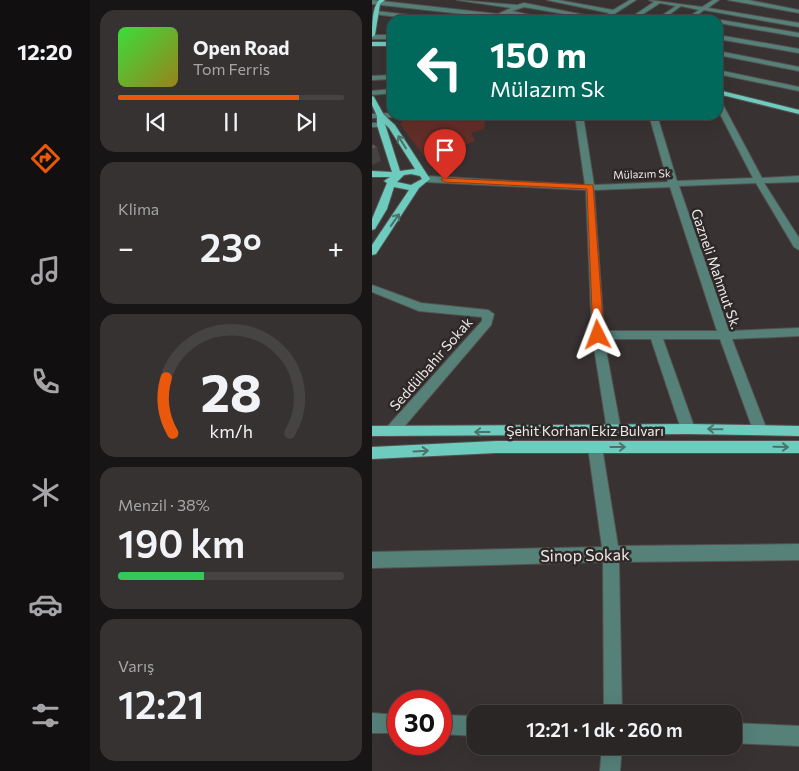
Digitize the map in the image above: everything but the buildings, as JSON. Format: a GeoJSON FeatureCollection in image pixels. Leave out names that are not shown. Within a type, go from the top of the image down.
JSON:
{"type":"FeatureCollection","features":[{"type":"Feature","properties":{"kind":"main road"},"geometry":{"type":"LineString","coordinates":[[372,33],[377,2]]}},
{"type":"Feature","properties":{"kind":"main road"},"geometry":{"type":"LineString","coordinates":[[372,44],[387,44]]}},
{"type":"Feature","properties":{"kind":"main road"},"geometry":{"type":"LineString","coordinates":[[723,93],[798,112]]}},
{"type":"Feature","properties":{"kind":"main road"},"geometry":{"type":"LineString","coordinates":[[372,98],[376,125],[395,178],[393,184],[400,188],[416,186]]}},
{"type":"Feature","properties":{"kind":"main road"},"geometry":{"type":"LineString","coordinates":[[376,116],[392,127],[424,175]]}},
{"type":"Feature","properties":{"kind":"main road"},"geometry":{"type":"LineString","coordinates":[[372,180],[395,178],[411,171],[424,175]]}},
{"type":"Feature","properties":{"kind":"main road"},"geometry":{"type":"LineString","coordinates":[[372,174],[395,178]]}},
{"type":"Feature","properties":{"kind":"main road"},"geometry":{"type":"LineString","coordinates":[[372,252],[424,175]]}},
{"type":"Feature","properties":{"kind":"main road"},"geometry":{"type":"LineString","coordinates":[[372,227],[395,178]]}},
{"type":"Feature","properties":{"kind":"main road","name":"Şehit Korhan Ekiz Bulvarı"},"geometry":{"type":"LineString","coordinates":[[372,432],[688,429],[798,431]]}},
{"type":"Feature","properties":{"kind":"main road","name":"Şehit Korhan Ekiz Bulvarı"},"geometry":{"type":"LineString","coordinates":[[372,453],[496,447],[798,447]]}},
{"type":"Feature","properties":{"kind":"street"},"geometry":{"type":"LineString","coordinates":[[420,7],[433,0]]}},
{"type":"Feature","properties":{"kind":"street"},"geometry":{"type":"LineString","coordinates":[[460,0],[498,2],[517,7]]}},
{"type":"Feature","properties":{"kind":"street"},"geometry":{"type":"LineString","coordinates":[[550,0],[614,12]]}},
{"type":"Feature","properties":{"kind":"street"},"geometry":{"type":"LineString","coordinates":[[609,15],[633,0]]}},
{"type":"Feature","properties":{"kind":"street"},"geometry":{"type":"LineString","coordinates":[[652,0],[679,2],[733,14],[798,25]]}},
{"type":"Feature","properties":{"kind":"street"},"geometry":{"type":"LineString","coordinates":[[694,15],[716,0]]}},
{"type":"Feature","properties":{"kind":"street"},"geometry":{"type":"LineString","coordinates":[[731,0],[798,12]]}},
{"type":"Feature","properties":{"kind":"street"},"geometry":{"type":"LineString","coordinates":[[531,15],[559,1]]}},
{"type":"Feature","properties":{"kind":"street"},"geometry":{"type":"LineString","coordinates":[[638,15],[659,1]]}},
{"type":"Feature","properties":{"kind":"street"},"geometry":{"type":"LineString","coordinates":[[377,2],[489,15]]}},
{"type":"Feature","properties":{"kind":"street"},"geometry":{"type":"LineString","coordinates":[[664,15],[679,2]]}},
{"type":"Feature","properties":{"kind":"street"},"geometry":{"type":"LineString","coordinates":[[723,21],[748,2]]}},
{"type":"Feature","properties":{"kind":"street"},"geometry":{"type":"LineString","coordinates":[[616,4],[624,6]]}},
{"type":"Feature","properties":{"kind":"street"},"geometry":{"type":"LineString","coordinates":[[501,15],[524,5],[575,15]]}},
{"type":"Feature","properties":{"kind":"street"},"geometry":{"type":"LineString","coordinates":[[507,12],[524,15]]}},
{"type":"Feature","properties":{"kind":"street"},"geometry":{"type":"LineString","coordinates":[[376,13],[393,15]]}},
{"type":"Feature","properties":{"kind":"street"},"geometry":{"type":"LineString","coordinates":[[723,23],[798,35]]}},
{"type":"Feature","properties":{"kind":"street"},"geometry":{"type":"LineString","coordinates":[[372,33],[382,30]]}},
{"type":"Feature","properties":{"kind":"street"},"geometry":{"type":"LineString","coordinates":[[372,33],[387,36]]}},
{"type":"Feature","properties":{"kind":"street"},"geometry":{"type":"LineString","coordinates":[[723,38],[798,51]]}},
{"type":"Feature","properties":{"kind":"street"},"geometry":{"type":"LineString","coordinates":[[723,54],[798,69]]}},
{"type":"Feature","properties":{"kind":"street"},"geometry":{"type":"LineString","coordinates":[[723,73],[798,90]]}},
{"type":"Feature","properties":{"kind":"street"},"geometry":{"type":"LineString","coordinates":[[372,78],[387,77]]}},
{"type":"Feature","properties":{"kind":"street"},"geometry":{"type":"LineString","coordinates":[[372,93],[387,92]]}},
{"type":"Feature","properties":{"kind":"street"},"geometry":{"type":"LineString","coordinates":[[723,113],[759,181],[798,247]]}},
{"type":"Feature","properties":{"kind":"street"},"geometry":{"type":"LineString","coordinates":[[580,120],[590,187],[598,335],[614,430]]}},
{"type":"Feature","properties":{"kind":"street","name":"Gazneli Mahmut Sk."},"geometry":{"type":"LineString","coordinates":[[654,120],[672,184],[723,335],[760,430]]}},
{"type":"Feature","properties":{"kind":"street","name":"Mülazım Sk"},"geometry":{"type":"LineString","coordinates":[[424,175],[590,187],[798,179]]}},
{"type":"Feature","properties":{"kind":"street"},"geometry":{"type":"LineString","coordinates":[[372,208],[382,209]]}},
{"type":"Feature","properties":{"kind":"street","name":"Seddülbahir Sokak"},"geometry":{"type":"LineString","coordinates":[[372,288],[419,307],[488,314],[487,322],[392,431]]}},
{"type":"Feature","properties":{"kind":"street"},"geometry":{"type":"LineString","coordinates":[[598,335],[723,335],[798,332]]}},
{"type":"Feature","properties":{"kind":"street"},"geometry":{"type":"LineString","coordinates":[[656,336],[688,429]]}},
{"type":"Feature","properties":{"kind":"street"},"geometry":{"type":"LineString","coordinates":[[595,447],[611,554],[613,705]]}},
{"type":"Feature","properties":{"kind":"street","name":"Sinop Sokak"},"geometry":{"type":"LineString","coordinates":[[372,560],[611,554],[798,552]]}},
{"type":"Feature","properties":{"kind":"street"},"geometry":{"type":"LineString","coordinates":[[372,723],[387,724]]}},
{"type":"Feature","properties":{"kind":"street"},"geometry":{"type":"LineString","coordinates":[[452,725],[467,726]]}},
{"type":"Feature","properties":{"kind":"street"},"geometry":{"type":"LineString","coordinates":[[742,734],[798,736]]}},
{"type":"Feature","properties":{"kind":"street"},"geometry":{"type":"LineString","coordinates":[[610,771],[611,755]]}},
{"type":"Feature","properties":{"kind":"shaded area"},"geometry":{"type":"Polygon","coordinates":[[[404,120],[485,120],[484,129],[471,133],[475,141],[452,150],[454,167],[446,175],[436,172],[400,124],[404,120]]]}},
{"type":"Feature","properties":{"kind":"route"},"geometry":{"type":"LineString","coordinates":[[445,180],[574,188],[590,187],[598,335]]}}]}
